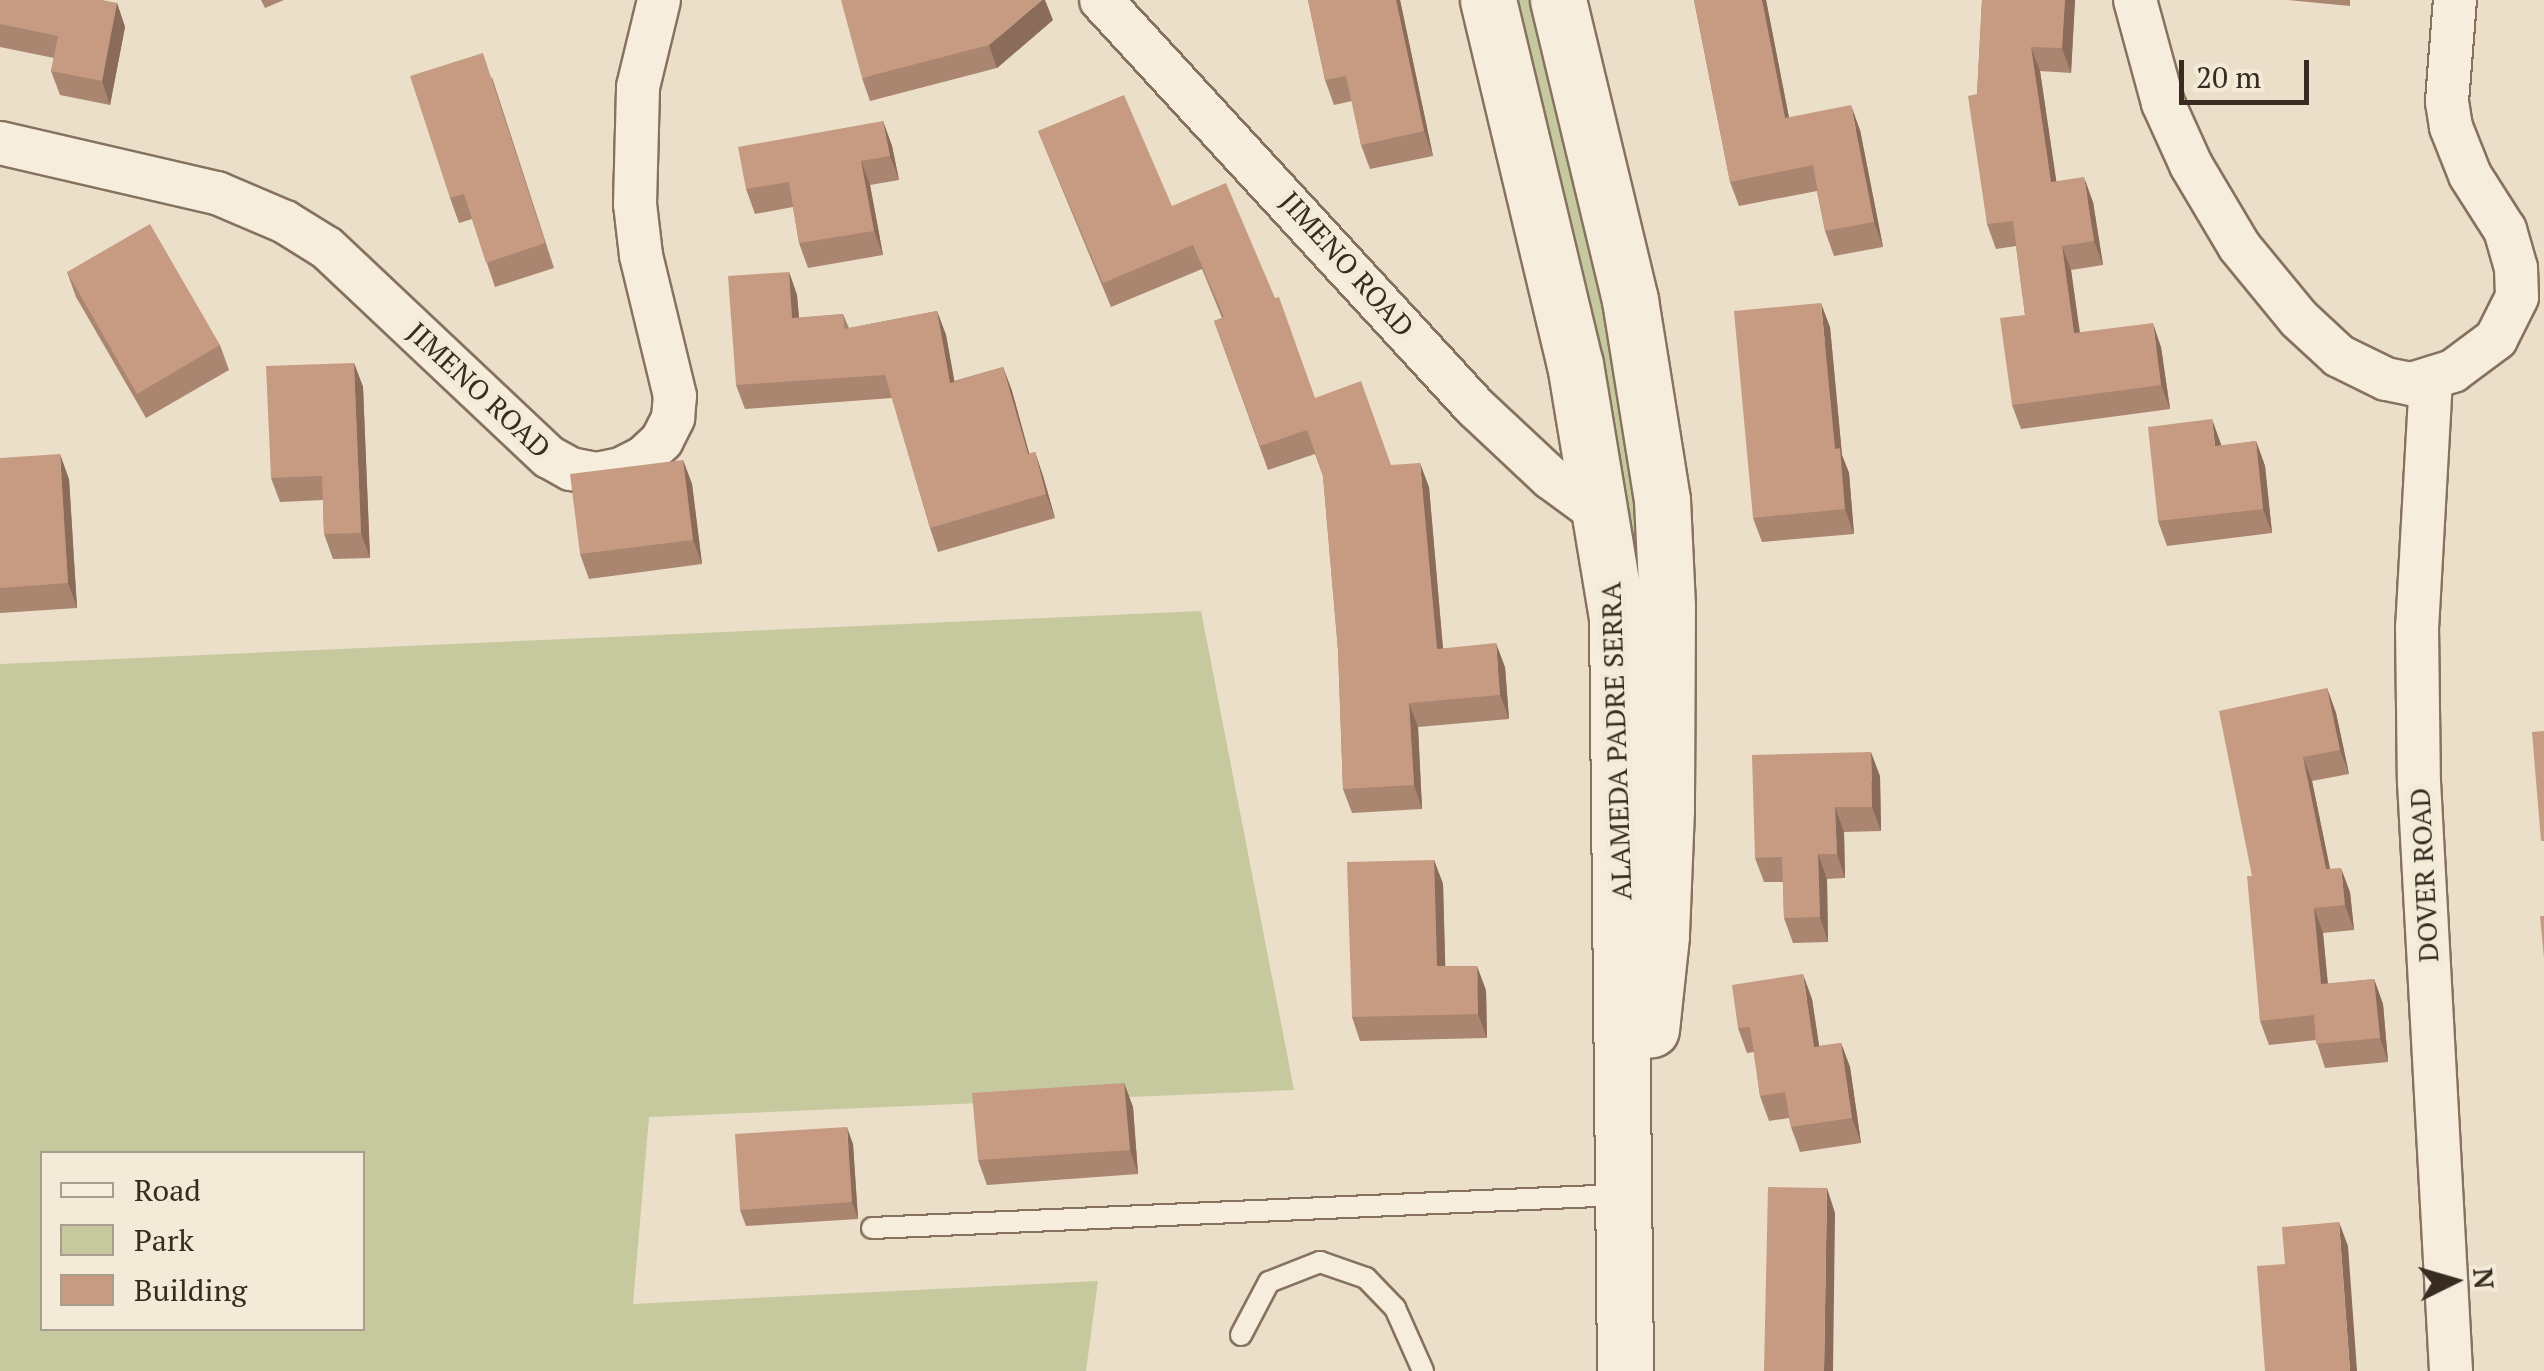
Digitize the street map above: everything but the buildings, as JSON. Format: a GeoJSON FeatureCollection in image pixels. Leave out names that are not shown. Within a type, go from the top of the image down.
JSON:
{"type":"FeatureCollection","features":[{"type":"Feature","properties":{"kind":"street","name":"JIMENO ROAD"},"geometry":{"type":"LineString","coordinates":[[0,144],[217,193],[285,222],[327,248],[549,458],[571,469],[596,474],[621,469],[644,458],[662,440],[674,418],[675,396],[641,254],[635,204],[638,87],[659,0]]}},
{"type":"Feature","properties":{"kind":"street","name":"JIMENO ROAD"},"geometry":{"type":"LineString","coordinates":[[1101,0],[1475,406],[1551,478],[1604,517]]}},
{"type":"Feature","properties":{"kind":"street","name":"ALAMEDA PADRE SERRA"},"geometry":{"type":"LineString","coordinates":[[1488,0],[1571,347],[1604,517],[1619,655],[1625,1371]]}},
{"type":"Feature","properties":{"kind":"street","name":"ALAMEDA PADRE SERRA"},"geometry":{"type":"LineString","coordinates":[[1558,0],[1630,300],[1662,500],[1668,687],[1661,936],[1626,1195]]}},
{"type":"Feature","properties":{"kind":"street"},"geometry":{"type":"LineString","coordinates":[[2135,0],[2163,103],[2192,166],[2239,246],[2299,319],[2339,356],[2386,379],[2411,384],[2453,371],[2496,339],[2517,297],[2516,268],[2505,230],[2470,175],[2451,127],[2447,102],[2455,0]]}},
{"type":"Feature","properties":{"kind":"street","name":"DOVER ROAD"},"geometry":{"type":"LineString","coordinates":[[2431,379],[2417,626],[2418,782],[2451,1371]]}},
{"type":"Feature","properties":{"kind":"lane"},"geometry":{"type":"LineString","coordinates":[[872,1228],[1626,1195]]}},
{"type":"Feature","properties":{"kind":"lane"},"geometry":{"type":"LineString","coordinates":[[1240,1334],[1269,1282],[1320,1262],[1366,1278],[1396,1308],[1423,1371]]}},
{"type":"Feature","properties":{"kind":"green space"},"geometry":{"type":"Polygon","coordinates":[[[1499,0],[1547,0],[1642,428],[1634,917],[1499,0]]]}},
{"type":"Feature","properties":{"kind":"green space"},"geometry":{"type":"Polygon","coordinates":[[[1201,611],[1294,1090],[649,1117],[633,1304],[1098,1281],[1086,1371],[0,1371],[0,664],[1201,611]]]}}]}
